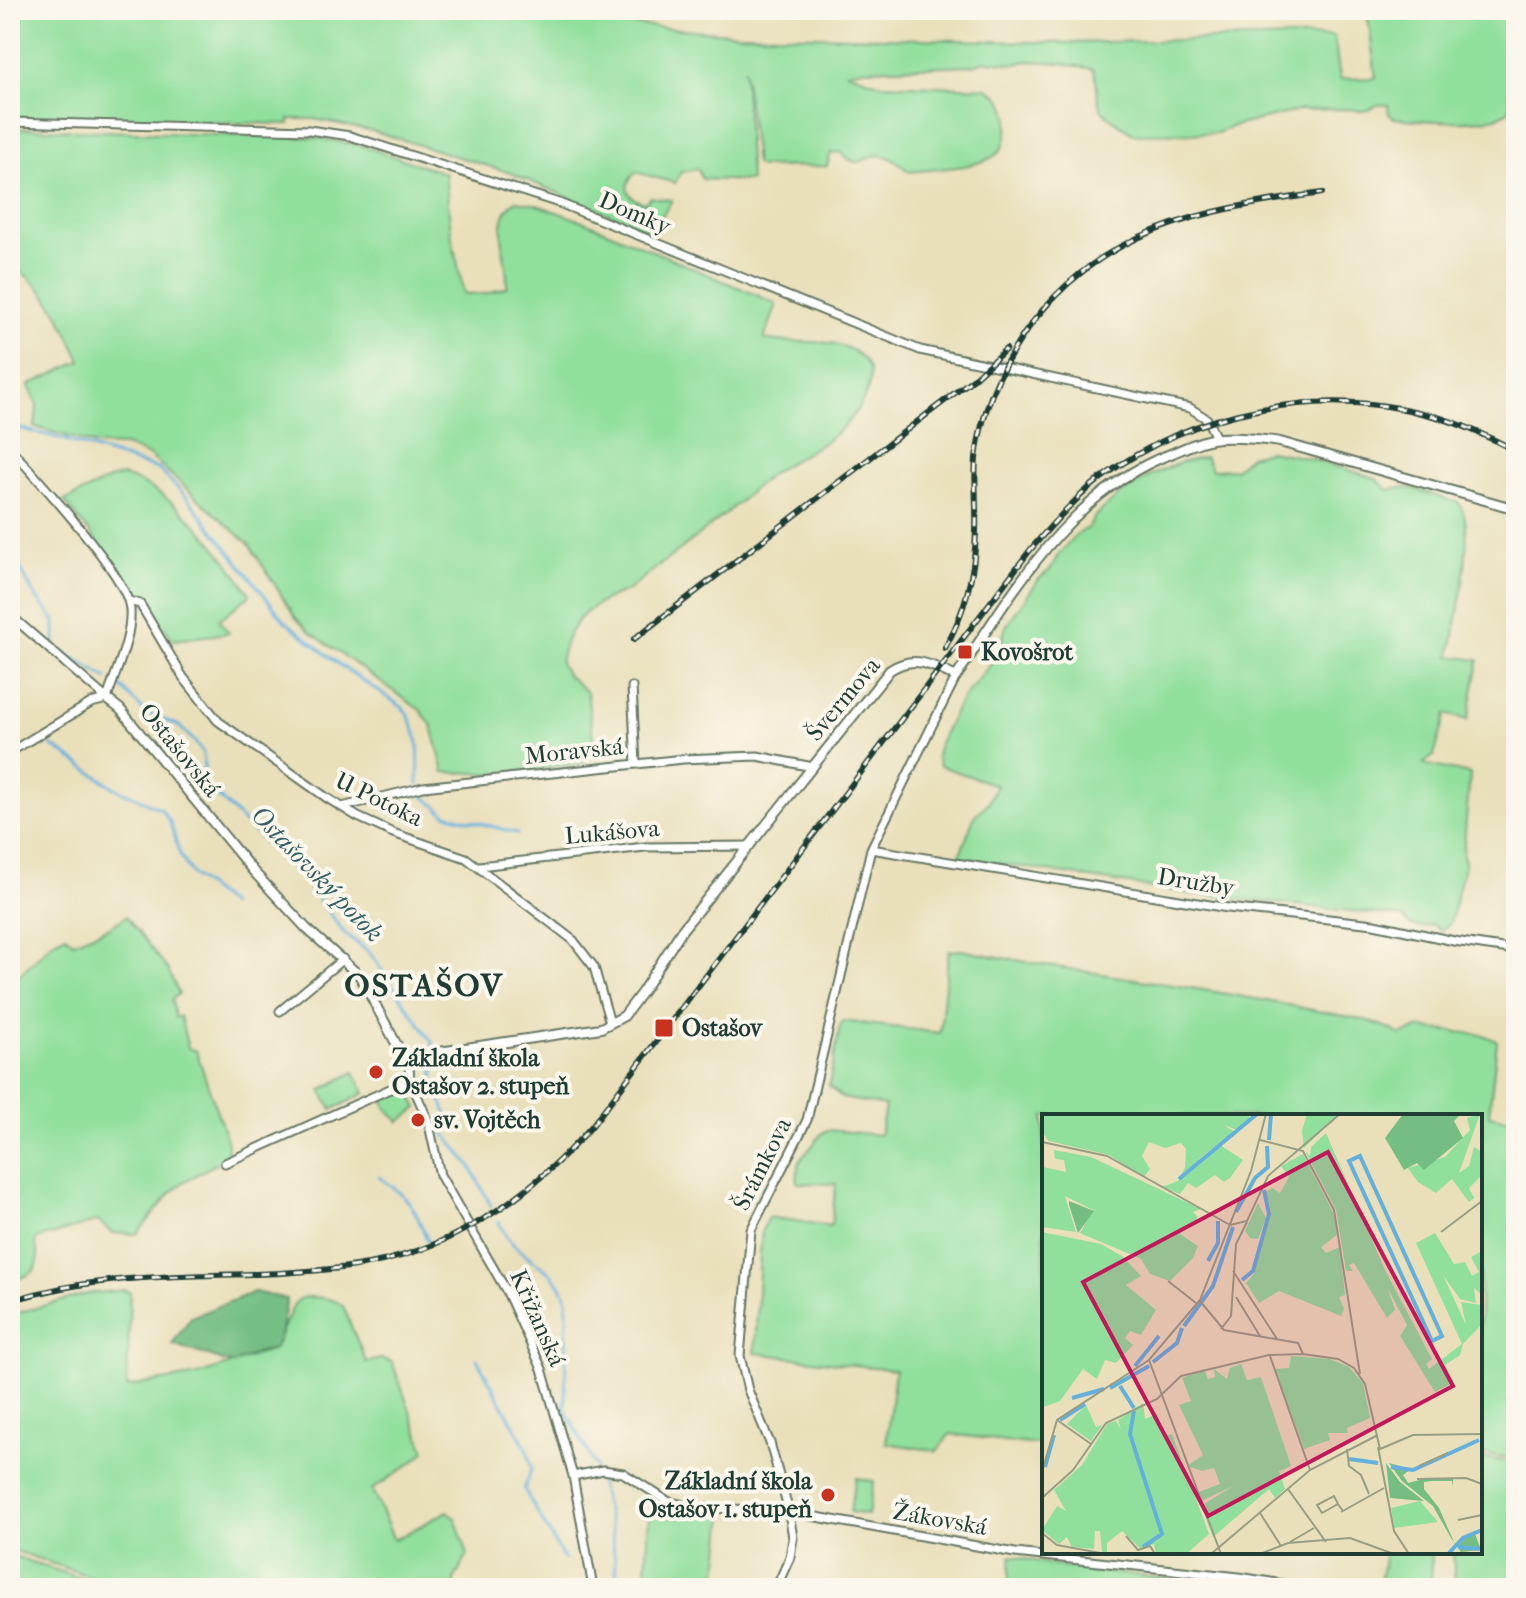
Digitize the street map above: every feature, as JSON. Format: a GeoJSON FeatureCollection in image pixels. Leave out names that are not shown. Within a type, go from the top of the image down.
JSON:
{"type":"FeatureCollection","features":[{"type":"Feature","properties":{"kind":"street","name":"Domky"},"geometry":{"type":"LineString","coordinates":[[10,122],[309,130],[350,136],[559,203],[920,350],[1190,408],[1207,419],[1216,438]]}},
{"type":"Feature","properties":{"kind":"street"},"geometry":{"type":"LineString","coordinates":[[956,677],[1035,562],[1081,511],[1126,475],[1168,454],[1216,438],[1280,442],[1516,509]]}},
{"type":"Feature","properties":{"kind":"street"},"geometry":{"type":"LineString","coordinates":[[10,448],[112,569],[129,601]]}},
{"type":"Feature","properties":{"kind":"street","name":"Ostašovská"},"geometry":{"type":"LineString","coordinates":[[129,601],[129,626],[107,699],[120,709],[253,871],[307,929],[343,959],[364,983],[399,1049],[408,1054]]}},
{"type":"Feature","properties":{"kind":"street","name":"U Potoka"},"geometry":{"type":"LineString","coordinates":[[129,601],[140,604],[183,677],[218,721],[342,807],[393,833],[466,858],[479,866],[573,940],[594,967],[610,1023]]}},
{"type":"Feature","properties":{"kind":"street"},"geometry":{"type":"LineString","coordinates":[[10,615],[107,699]]}},
{"type":"Feature","properties":{"kind":"street","name":"Švermova"},"geometry":{"type":"LineString","coordinates":[[408,1054],[567,1034],[601,1028],[624,1016],[682,930],[890,670],[905,661],[925,661],[956,677]]}},
{"type":"Feature","properties":{"kind":"street","name":"Šrámkova"},"geometry":{"type":"LineString","coordinates":[[776,1588],[790,1557],[793,1538],[770,1443],[748,1390],[740,1356],[751,1230],[807,1120],[871,849],[956,677]]}},
{"type":"Feature","properties":{"kind":"street"},"geometry":{"type":"LineString","coordinates":[[632,687],[636,764]]}},
{"type":"Feature","properties":{"kind":"street"},"geometry":{"type":"LineString","coordinates":[[10,752],[91,703],[107,699]]}},
{"type":"Feature","properties":{"kind":"street","name":"Moravská"},"geometry":{"type":"LineString","coordinates":[[342,807],[423,787],[711,757],[757,756],[813,767]]}},
{"type":"Feature","properties":{"kind":"street","name":"Lukášova"},"geometry":{"type":"LineString","coordinates":[[479,866],[645,847],[750,846]]}},
{"type":"Feature","properties":{"kind":"street","name":"Družby"},"geometry":{"type":"LineString","coordinates":[[871,849],[1228,908],[1374,924],[1516,950]]}},
{"type":"Feature","properties":{"kind":"street"},"geometry":{"type":"LineString","coordinates":[[280,1011],[343,959]]}},
{"type":"Feature","properties":{"kind":"street","name":"Křižanská"},"geometry":{"type":"LineString","coordinates":[[408,1054],[410,1080],[428,1120],[440,1175],[507,1292],[542,1369],[573,1476],[593,1588]]}},
{"type":"Feature","properties":{"kind":"street"},"geometry":{"type":"LineString","coordinates":[[225,1163],[410,1080]]}},
{"type":"Feature","properties":{"kind":"street","name":"Žákovská"},"geometry":{"type":"LineString","coordinates":[[573,1476],[603,1470],[623,1473],[669,1502],[694,1507],[789,1512],[1015,1553],[1239,1577],[1309,1588]]}},
{"type":"Feature","properties":{"kind":"green space"},"geometry":{"type":"Polygon","coordinates":[[[10,10],[456,10],[740,34],[1072,43],[1334,36],[1340,79],[1376,78],[1367,10],[1507,10],[1510,109],[1501,115],[1473,121],[1394,118],[1389,114],[1388,105],[1360,111],[1301,110],[1230,127],[1218,133],[1133,134],[1101,109],[1093,69],[1060,63],[985,61],[974,65],[864,69],[847,72],[881,84],[987,88],[1000,98],[1007,111],[1007,129],[1002,148],[983,161],[910,172],[888,157],[880,155],[854,162],[840,152],[831,153],[827,166],[760,167],[755,164],[744,68],[750,181],[702,179],[698,169],[681,172],[675,183],[636,172],[629,182],[630,195],[645,203],[650,197],[672,200],[652,232],[508,172],[373,131],[314,119],[289,119],[290,124],[10,118],[10,10]]]}},
{"type":"Feature","properties":{"kind":"green space"},"geometry":{"type":"Polygon","coordinates":[[[10,128],[317,138],[359,145],[445,173],[451,233],[464,294],[485,294],[507,287],[502,241],[504,217],[508,208],[517,201],[534,204],[585,222],[775,303],[764,339],[829,343],[853,351],[868,367],[869,384],[857,410],[838,432],[770,475],[627,591],[601,602],[574,626],[560,663],[567,675],[587,692],[594,746],[583,763],[503,774],[444,772],[432,726],[420,710],[310,632],[296,618],[249,544],[150,456],[125,446],[97,445],[35,427],[37,405],[29,385],[81,361],[47,297],[27,277],[15,268],[10,269],[10,128]]]}},
{"type":"Feature","properties":{"kind":"green space"},"geometry":{"type":"Polygon","coordinates":[[[1269,451],[1308,458],[1375,478],[1388,490],[1413,489],[1457,502],[1464,513],[1464,575],[1450,656],[1479,660],[1468,720],[1446,714],[1434,756],[1423,764],[1470,774],[1465,862],[1450,923],[1440,931],[1433,924],[1416,927],[1403,918],[1388,915],[1191,894],[959,857],[975,815],[988,803],[996,785],[940,766],[936,756],[939,743],[964,696],[997,657],[1006,626],[1039,579],[1050,570],[1058,555],[1077,534],[1088,528],[1095,516],[1149,476],[1179,463],[1205,457],[1212,470],[1235,469],[1250,456],[1269,451]]]}},
{"type":"Feature","properties":{"kind":"green space"},"geometry":{"type":"Polygon","coordinates":[[[123,476],[142,483],[178,508],[211,541],[250,594],[219,620],[229,633],[174,640],[143,600],[135,596],[121,571],[64,501],[112,478],[123,476]]]}},
{"type":"Feature","properties":{"kind":"green space"},"geometry":{"type":"Polygon","coordinates":[[[126,916],[168,970],[179,994],[172,999],[175,1018],[180,1016],[188,1048],[196,1051],[228,1143],[227,1154],[221,1161],[183,1182],[137,1234],[112,1233],[98,1221],[37,1239],[35,1269],[10,1283],[10,970],[15,979],[54,941],[66,935],[73,942],[110,927],[126,916]]]}},
{"type":"Feature","properties":{"kind":"green space"},"geometry":{"type":"Polygon","coordinates":[[[961,950],[1221,993],[1369,1021],[1400,1035],[1419,1028],[1484,1035],[1497,1041],[1489,1115],[1516,1120],[1516,1459],[1482,1453],[1482,1114],[1042,1114],[1042,1442],[1028,1444],[950,1434],[937,1451],[886,1443],[895,1370],[755,1353],[762,1231],[768,1217],[831,1226],[836,1184],[798,1183],[800,1162],[827,1130],[880,1135],[885,1106],[842,1098],[829,1086],[840,1026],[843,1021],[940,1033],[949,951],[961,950]]]}},
{"type":"Feature","properties":{"kind":"green space"},"geometry":{"type":"Polygon","coordinates":[[[354,1072],[365,1093],[332,1110],[321,1090],[354,1072]]]}},
{"type":"Feature","properties":{"kind":"green space"},"geometry":{"type":"Polygon","coordinates":[[[408,1089],[418,1108],[399,1122],[386,1107],[383,1098],[408,1089]]]}},
{"type":"Feature","properties":{"kind":"green space"},"geometry":{"type":"Polygon","coordinates":[[[130,1292],[127,1387],[198,1375],[274,1349],[294,1304],[301,1298],[323,1298],[343,1306],[366,1362],[382,1359],[392,1362],[425,1451],[372,1490],[394,1540],[448,1511],[455,1518],[468,1555],[455,1578],[455,1588],[124,1588],[10,1549],[10,1520],[14,1516],[10,1516],[10,1315],[87,1294],[130,1292]]]}},
{"type":"Feature","properties":{"kind":"green space"},"geometry":{"type":"Polygon","coordinates":[[[254,1292],[287,1299],[280,1336],[274,1349],[232,1364],[172,1344],[191,1317],[254,1292]]]}},
{"type":"Feature","properties":{"kind":"green space"},"geometry":{"type":"Polygon","coordinates":[[[1482,1457],[1516,1463],[1516,1588],[1455,1588],[1453,1554],[1482,1554],[1482,1457]]]}},
{"type":"Feature","properties":{"kind":"green space"},"geometry":{"type":"Polygon","coordinates":[[[856,1478],[874,1481],[868,1515],[850,1512],[856,1478]]]}},
{"type":"Feature","properties":{"kind":"green space"},"geometry":{"type":"Polygon","coordinates":[[[690,1513],[724,1514],[718,1572],[699,1577],[698,1574],[691,1577],[646,1576],[649,1515],[678,1518],[690,1513]]]}},
{"type":"Feature","properties":{"kind":"green space"},"geometry":{"type":"Polygon","coordinates":[[[1385,1554],[1432,1554],[1431,1588],[1379,1588],[1385,1554]]]}},
{"type":"Feature","properties":{"kind":"green space"},"geometry":{"type":"Polygon","coordinates":[[[10,1555],[109,1588],[10,1588],[10,1555]]]}},
{"type":"Feature","properties":{"kind":"green space"},"geometry":{"type":"Polygon","coordinates":[[[1011,1556],[1063,1567],[1247,1588],[1008,1588],[1011,1556]]]}},
{"type":"Feature","properties":{"kind":"waterway"},"geometry":{"type":"LineString","coordinates":[[10,426],[158,469],[186,496],[284,620],[337,663],[402,707],[416,735],[418,785]]}},
{"type":"Feature","properties":{"kind":"waterway","name":"Ostašovský potok"},"geometry":{"type":"LineString","coordinates":[[10,538],[21,570],[34,594],[55,621],[55,647],[107,678]]}},
{"type":"Feature","properties":{"kind":"waterway","name":"Ostašovský potok"},"geometry":{"type":"LineString","coordinates":[[117,683],[145,712],[179,726],[195,742],[203,753],[205,784],[304,880],[345,934],[369,952],[433,1043],[434,1084],[447,1115],[445,1134],[470,1165],[491,1206]]}},
{"type":"Feature","properties":{"kind":"waterway"},"geometry":{"type":"LineString","coordinates":[[51,745],[115,788],[161,809],[170,822],[180,855],[193,876],[230,905]]}},
{"type":"Feature","properties":{"kind":"waterway"},"geometry":{"type":"LineString","coordinates":[[421,794],[446,814],[517,833]]}},
{"type":"Feature","properties":{"kind":"waterway"},"geometry":{"type":"LineString","coordinates":[[379,1177],[410,1204],[428,1242]]}},
{"type":"Feature","properties":{"kind":"waterway","name":"Ostašovský potok"},"geometry":{"type":"LineString","coordinates":[[499,1222],[514,1245],[553,1277],[567,1300],[565,1409],[596,1468]]}},
{"type":"Feature","properties":{"kind":"waterway"},"geometry":{"type":"LineString","coordinates":[[477,1359],[526,1447],[532,1468],[524,1489],[564,1559]]}},
{"type":"Feature","properties":{"kind":"waterway","name":"Ostašovský potok"},"geometry":{"type":"LineString","coordinates":[[598,1476],[612,1533],[618,1588]]}},
{"type":"Feature","properties":{"kind":"railway"},"geometry":{"type":"LineString","coordinates":[[945,648],[963,606],[974,562],[976,458],[987,409],[1015,348],[1053,298],[1085,270],[1119,247],[1156,230],[1235,207],[1322,193]]}},
{"type":"Feature","properties":{"kind":"railway"},"geometry":{"type":"LineString","coordinates":[[634,639],[973,379],[1006,349]]}},
{"type":"Feature","properties":{"kind":"railway"},"geometry":{"type":"LineString","coordinates":[[10,1301],[53,1290],[137,1278],[306,1271],[385,1260],[452,1236],[512,1200],[540,1178],[591,1127],[1031,549],[1081,495],[1137,455],[1219,419],[1306,403],[1394,407],[1468,428],[1516,451]]}},
{"type":"Feature","properties":{"kind":"place","name":"Kovošrot"},"geometry":{"type":"Point","coordinates":[965,652]}},
{"type":"Feature","properties":{"kind":"place","name":"Ostašov"},"geometry":{"type":"Point","coordinates":[664,1028]}},
{"type":"Feature","properties":{"kind":"place","name":"Základní škola Ostašov 2. stupeň"},"geometry":{"type":"Point","coordinates":[376,1072]}},
{"type":"Feature","properties":{"kind":"place","name":"sv. Vojtěch"},"geometry":{"type":"Point","coordinates":[418,1120]}},
{"type":"Feature","properties":{"kind":"place","name":"Základní škola Ostašov 1. stupeň"},"geometry":{"type":"Point","coordinates":[828,1495]}},
{"type":"Feature","properties":{"kind":"district","name":"OSTAŠOV"},"geometry":{"type":"Point","coordinates":[424,985]}}]}
